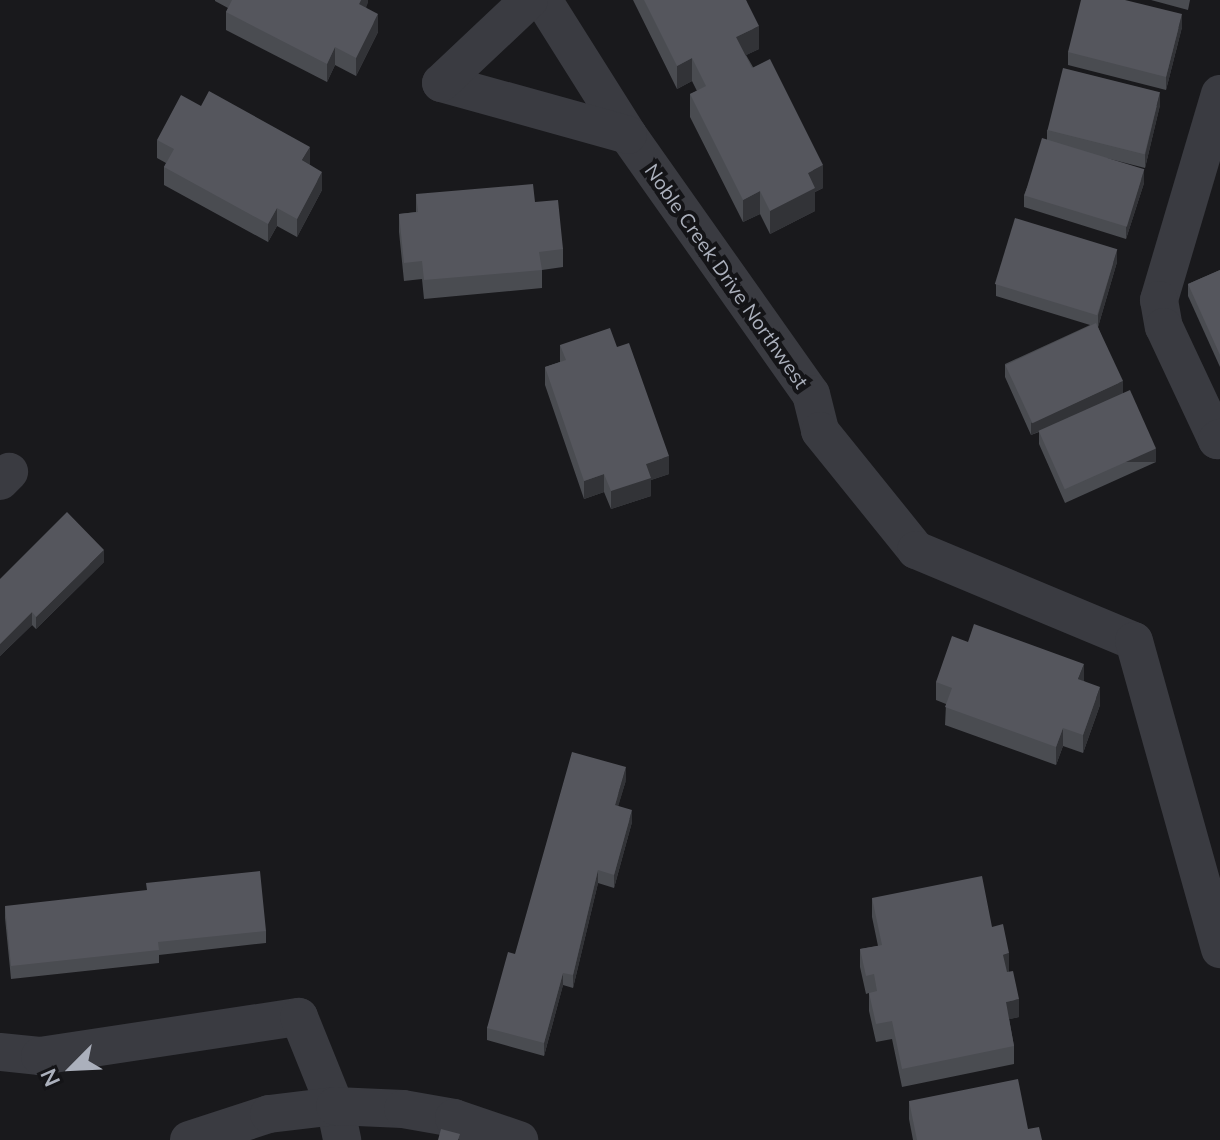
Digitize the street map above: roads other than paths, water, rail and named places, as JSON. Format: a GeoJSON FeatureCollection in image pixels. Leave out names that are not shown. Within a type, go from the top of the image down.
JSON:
{"type":"FeatureCollection","features":[{"type":"Feature","properties":{"kind":"street"},"geometry":{"type":"LineString","coordinates":[[529,0],[441,83],[628,135]]}},
{"type":"Feature","properties":{"kind":"street","name":"Noble Creek Drive Northwest"},"geometry":{"type":"LineString","coordinates":[[543,0],[628,135],[811,394],[820,431],[916,550],[1134,641],[1220,949]]}},
{"type":"Feature","properties":{"kind":"street"},"geometry":{"type":"LineString","coordinates":[[1217,118],[1159,300],[1164,327],[1217,440],[1220,438]]}},
{"type":"Feature","properties":{"kind":"street"},"geometry":{"type":"LineString","coordinates":[[0,1052],[40,1056],[299,1017],[339,1123]]}},
{"type":"Feature","properties":{"kind":"street"},"geometry":{"type":"LineString","coordinates":[[189,1140],[269,1114],[339,1123],[403,1109],[454,1118],[509,1138]]}}]}
